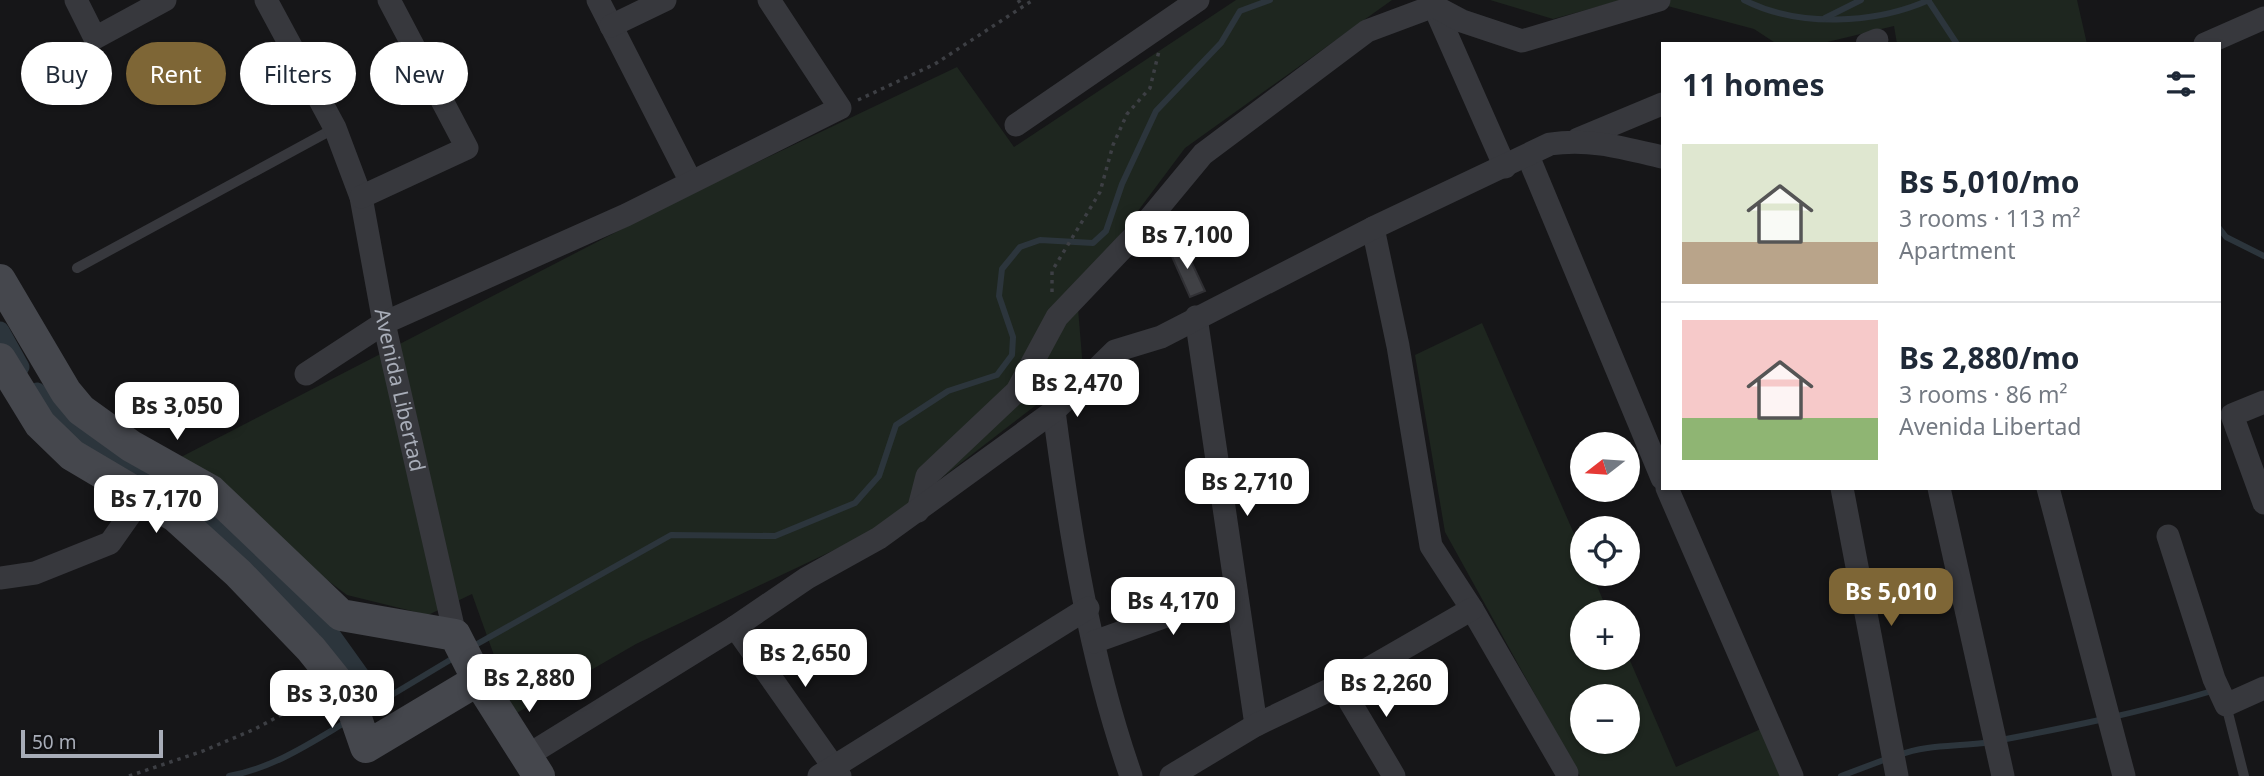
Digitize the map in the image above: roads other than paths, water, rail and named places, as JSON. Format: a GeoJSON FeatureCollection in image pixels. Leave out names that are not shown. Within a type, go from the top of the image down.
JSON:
{"type":"FeatureCollection","features":[{"type":"Feature","properties":{"kind":"main road"},"geometry":{"type":"LineString","coordinates":[[0,279],[66,392],[81,410],[131,446],[211,491],[341,615],[455,635]]}},
{"type":"Feature","properties":{"kind":"main road"},"geometry":{"type":"LineString","coordinates":[[0,359],[40,424],[72,455],[175,516],[238,573],[311,649],[344,691],[366,747],[478,680]]}},
{"type":"Feature","properties":{"kind":"main road","name":"Avenida Libertad"},"geometry":{"type":"LineString","coordinates":[[455,635],[478,680],[532,766]]}},
{"type":"Feature","properties":{"kind":"street"},"geometry":{"type":"LineString","coordinates":[[76,0],[95,38],[165,0]]}},
{"type":"Feature","properties":{"kind":"street","name":"Avenida Libertad"},"geometry":{"type":"LineString","coordinates":[[266,0],[335,128],[361,197],[384,323],[455,635]]}},
{"type":"Feature","properties":{"kind":"street"},"geometry":{"type":"LineString","coordinates":[[361,197],[467,148],[389,0]]}},
{"type":"Feature","properties":{"kind":"street"},"geometry":{"type":"LineString","coordinates":[[598,0],[690,180]]}},
{"type":"Feature","properties":{"kind":"street"},"geometry":{"type":"LineString","coordinates":[[611,26],[665,0]]}},
{"type":"Feature","properties":{"kind":"street"},"geometry":{"type":"LineString","coordinates":[[306,373],[384,323],[625,215],[690,180],[840,108],[769,0]]}},
{"type":"Feature","properties":{"kind":"street"},"geometry":{"type":"LineString","coordinates":[[1016,125],[1198,0]]}},
{"type":"Feature","properties":{"kind":"street"},"geometry":{"type":"LineString","coordinates":[[918,510],[927,475],[1017,391],[1057,317],[1139,230],[1203,154],[1367,31],[1434,6],[1462,21],[1522,41],[1659,0]]}},
{"type":"Feature","properties":{"kind":"street"},"geometry":{"type":"LineString","coordinates":[[1434,6],[1505,167]]}},
{"type":"Feature","properties":{"kind":"street"},"geometry":{"type":"LineString","coordinates":[[2210,42],[2264,19]]}},
{"type":"Feature","properties":{"kind":"street"},"geometry":{"type":"LineString","coordinates":[[532,766],[807,578],[879,538],[1054,411],[1115,351],[1161,337],[1373,229],[1550,144],[1575,140],[1661,104]]}},
{"type":"Feature","properties":{"kind":"street"},"geometry":{"type":"LineString","coordinates":[[1575,140],[1602,143],[1661,157]]}},
{"type":"Feature","properties":{"kind":"street"},"geometry":{"type":"LineString","coordinates":[[1528,156],[1661,476]]}},
{"type":"Feature","properties":{"kind":"street"},"geometry":{"type":"LineString","coordinates":[[1373,229],[1398,346],[1432,546],[1472,609],[1567,773]]}},
{"type":"Feature","properties":{"kind":"street"},"geometry":{"type":"LineString","coordinates":[[1196,317],[1256,725]]}},
{"type":"Feature","properties":{"kind":"street"},"geometry":{"type":"LineString","coordinates":[[2264,402],[2232,415],[2264,503]]}},
{"type":"Feature","properties":{"kind":"street"},"geometry":{"type":"LineString","coordinates":[[1054,411],[1066,508],[1094,642],[1119,742],[1131,776]]}},
{"type":"Feature","properties":{"kind":"street"},"geometry":{"type":"LineString","coordinates":[[1668,490],[1792,776]]}},
{"type":"Feature","properties":{"kind":"street"},"geometry":{"type":"LineString","coordinates":[[1842,490],[1897,776]]}},
{"type":"Feature","properties":{"kind":"street"},"geometry":{"type":"LineString","coordinates":[[1938,490],[2003,776]]}},
{"type":"Feature","properties":{"kind":"street"},"geometry":{"type":"LineString","coordinates":[[2049,490],[2124,776]]}},
{"type":"Feature","properties":{"kind":"street"},"geometry":{"type":"LineString","coordinates":[[0,578],[35,573],[110,543],[143,496]]}},
{"type":"Feature","properties":{"kind":"street"},"geometry":{"type":"LineString","coordinates":[[2168,536],[2214,679],[2226,705],[2264,688]]}},
{"type":"Feature","properties":{"kind":"street"},"geometry":{"type":"LineString","coordinates":[[1094,642],[1236,591]]}},
{"type":"Feature","properties":{"kind":"street"},"geometry":{"type":"LineString","coordinates":[[735,627],[831,773],[1088,608]]}},
{"type":"Feature","properties":{"kind":"street"},"geometry":{"type":"LineString","coordinates":[[1171,776],[1256,725],[1340,685],[1472,609]]}},
{"type":"Feature","properties":{"kind":"street"},"geometry":{"type":"LineString","coordinates":[[1340,685],[1394,776]]}},
{"type":"Feature","properties":{"kind":"lane"},"geometry":{"type":"LineString","coordinates":[[77,268],[335,128]]}},
{"type":"Feature","properties":{"kind":"lane"},"geometry":{"type":"LineString","coordinates":[[2226,705],[2244,776]]}},
{"type":"Feature","properties":{"kind":"waterway"},"geometry":{"type":"LineString","coordinates":[[470,648],[671,535],[775,536],[855,503],[879,476],[896,425],[948,391],[997,375],[1012,355],[1013,337],[999,296],[1002,269],[1020,247],[1040,240],[1093,243],[1106,231],[1122,184],[1156,111],[1221,43],[1240,11],[1270,0]]}},
{"type":"Feature","properties":{"kind":"waterway"},"geometry":{"type":"LineString","coordinates":[[1744,0],[1789,15],[1837,20],[1885,14],[1929,0]]}},
{"type":"Feature","properties":{"kind":"waterway"},"geometry":{"type":"LineString","coordinates":[[1825,18],[1861,0]]}},
{"type":"Feature","properties":{"kind":"waterway"},"geometry":{"type":"LineString","coordinates":[[1928,0],[1956,42]]}},
{"type":"Feature","properties":{"kind":"waterway"},"geometry":{"type":"LineString","coordinates":[[2221,231],[2226,237],[2264,256]]}},
{"type":"Feature","properties":{"kind":"waterway"},"geometry":{"type":"LineString","coordinates":[[0,331],[20,367]]}},
{"type":"Feature","properties":{"kind":"waterway"},"geometry":{"type":"LineString","coordinates":[[37,392],[64,427],[202,509],[240,542],[308,614],[326,628],[379,702]]}},
{"type":"Feature","properties":{"kind":"waterway"},"geometry":{"type":"LineString","coordinates":[[365,711],[455,657]]}},
{"type":"Feature","properties":{"kind":"waterway"},"geometry":{"type":"LineString","coordinates":[[1899,755],[1921,749],[1990,742],[2046,731],[2212,691]]}},
{"type":"Feature","properties":{"kind":"waterway"},"geometry":{"type":"LineString","coordinates":[[229,776],[276,761],[346,722]]}},
{"type":"Feature","properties":{"kind":"waterway"},"geometry":{"type":"LineString","coordinates":[[1841,776],[1889,758]]}}]}
